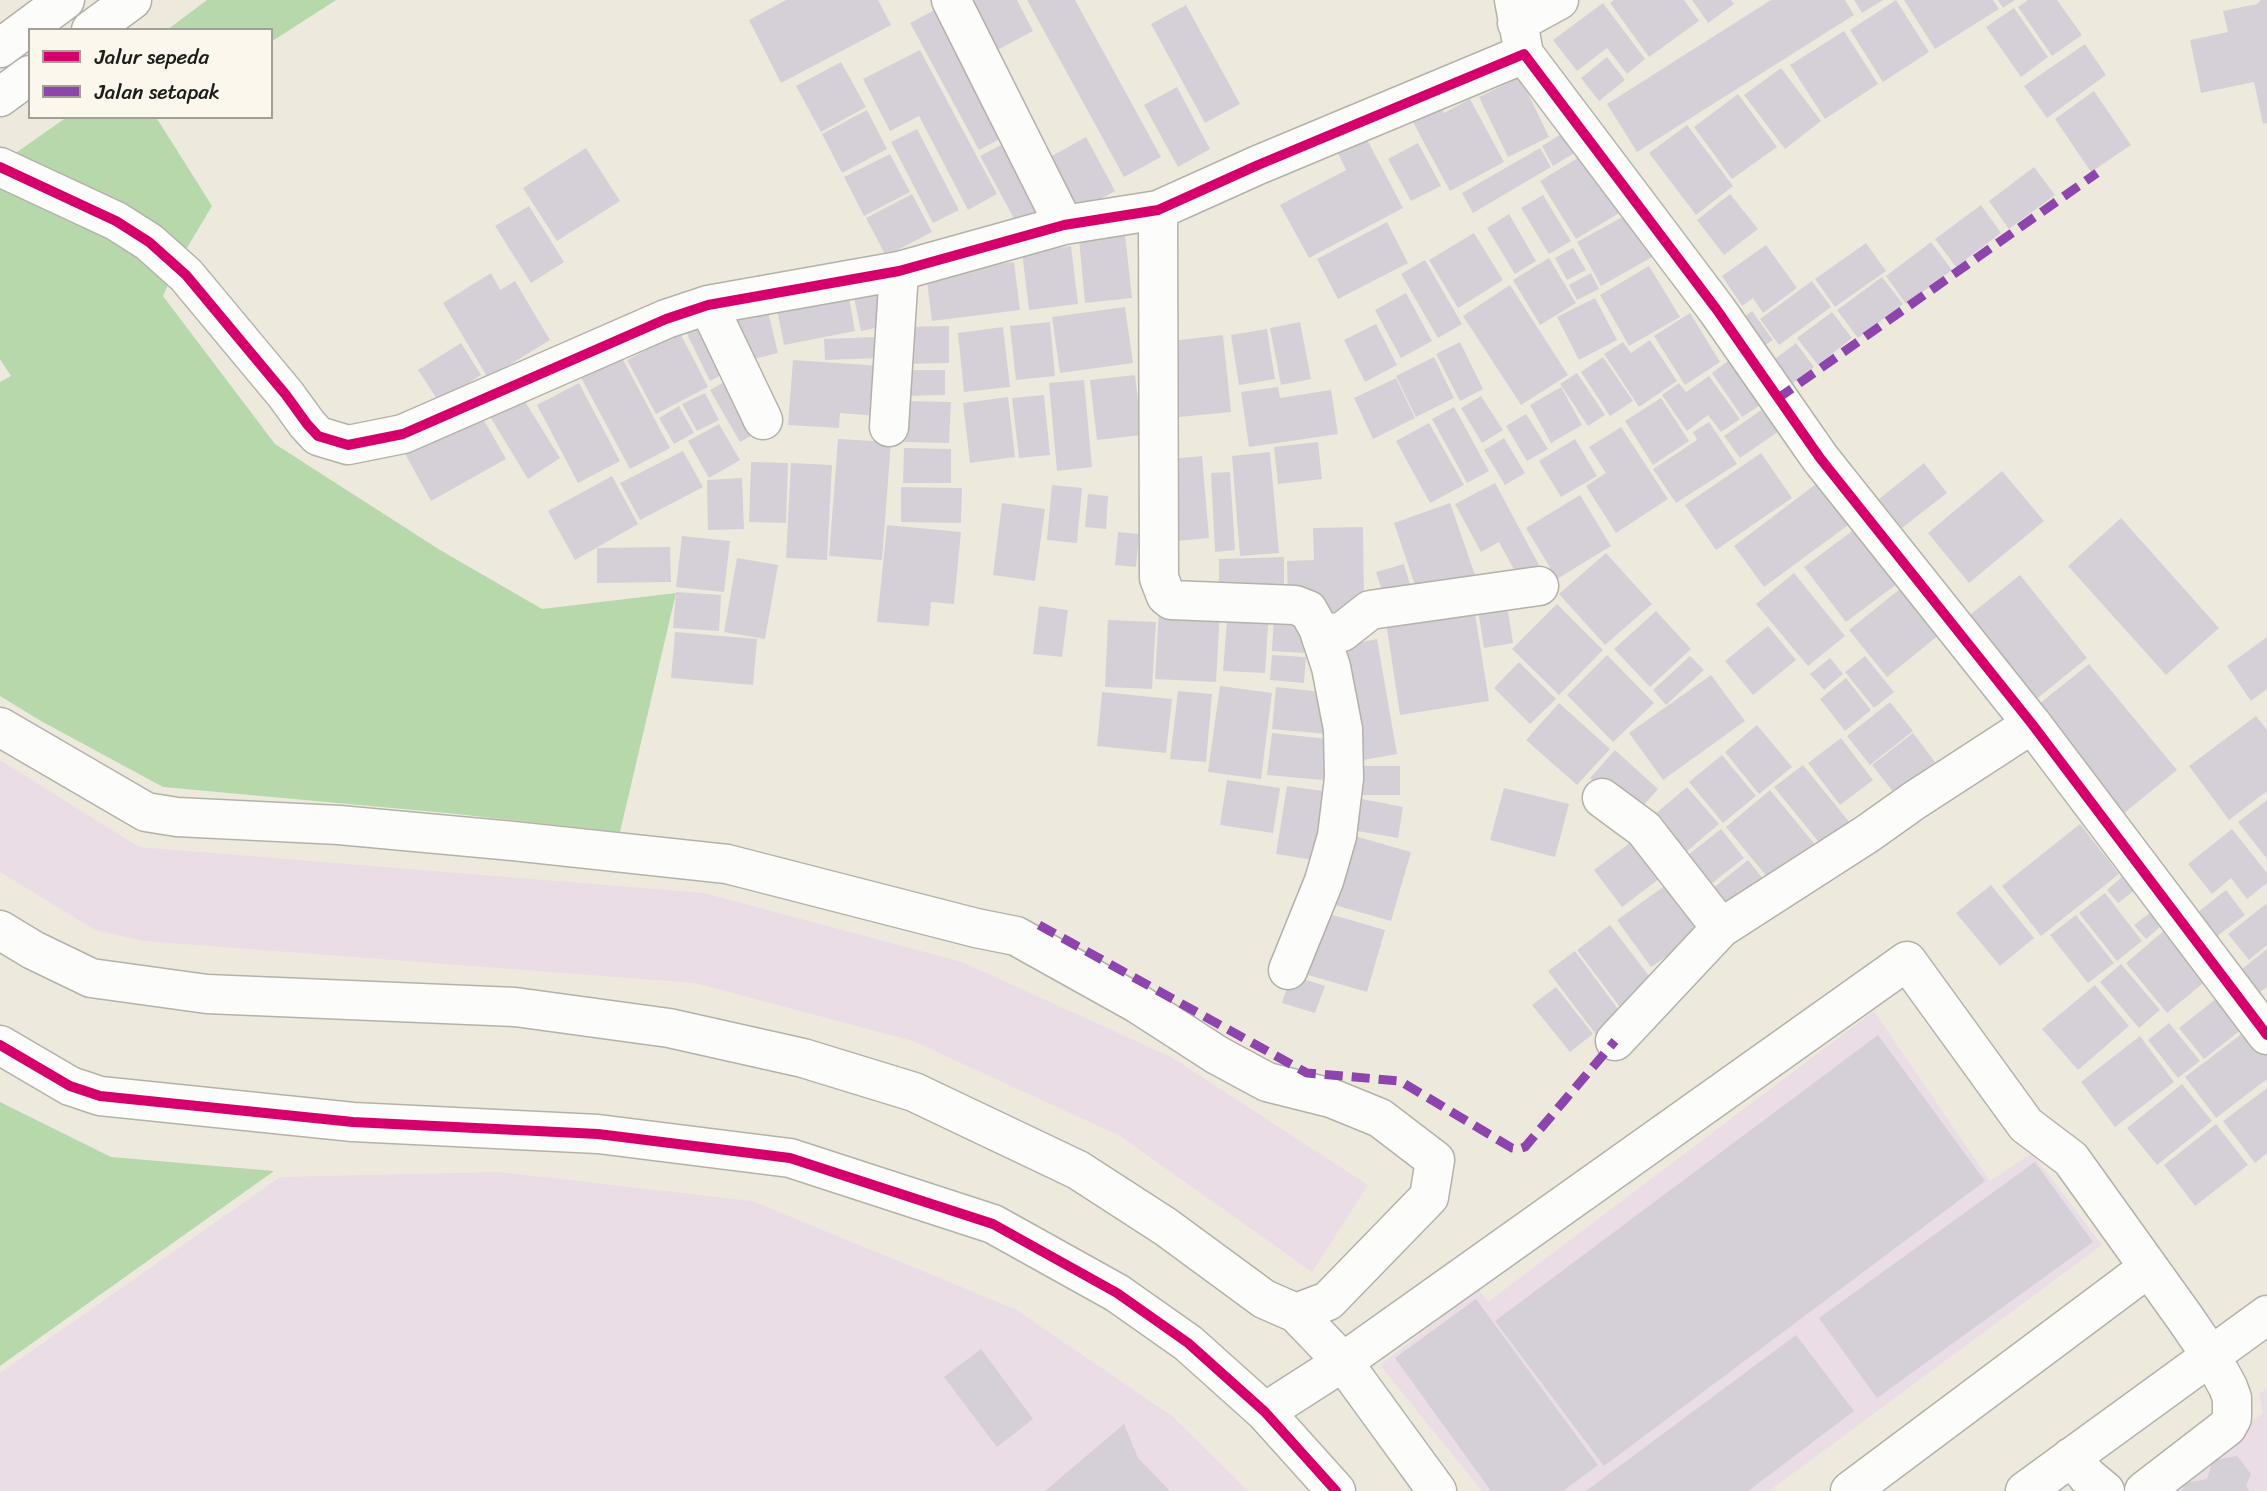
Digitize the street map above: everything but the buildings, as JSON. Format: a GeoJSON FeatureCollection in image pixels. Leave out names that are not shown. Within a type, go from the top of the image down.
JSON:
{"type":"FeatureCollection","features":[{"type":"Feature","properties":{"kind":"street"},"geometry":{"type":"LineString","coordinates":[[0,48],[65,0]]}},
{"type":"Feature","properties":{"kind":"street"},"geometry":{"type":"LineString","coordinates":[[94,28],[132,0]]}},
{"type":"Feature","properties":{"kind":"street"},"geometry":{"type":"LineString","coordinates":[[951,0],[1064,225]]}},
{"type":"Feature","properties":{"kind":"street"},"geometry":{"type":"LineString","coordinates":[[0,167],[116,221],[149,242],[186,275],[318,436],[348,445],[403,434],[666,319],[709,305],[899,271],[1064,225],[1158,210],[1258,165],[1518,26],[1559,0]]}},
{"type":"Feature","properties":{"kind":"street"},"geometry":{"type":"LineString","coordinates":[[1518,26],[1820,458],[2032,724],[2267,1035]]}},
{"type":"Feature","properties":{"kind":"street"},"geometry":{"type":"LineString","coordinates":[[0,97],[28,76]]}},
{"type":"Feature","properties":{"kind":"street"},"geometry":{"type":"LineString","coordinates":[[1158,210],[1158,578],[1163,592],[1171,600],[1295,605],[1308,610],[1318,628],[1331,667],[1343,729],[1345,778],[1337,836],[1324,881],[1288,970]]}},
{"type":"Feature","properties":{"kind":"street"},"geometry":{"type":"LineString","coordinates":[[889,427],[899,271]]}},
{"type":"Feature","properties":{"kind":"street"},"geometry":{"type":"LineString","coordinates":[[709,305],[763,420]]}},
{"type":"Feature","properties":{"kind":"street"},"geometry":{"type":"LineString","coordinates":[[1318,628],[1328,633],[1342,632],[1370,610],[1539,586]]}},
{"type":"Feature","properties":{"kind":"street"},"geometry":{"type":"LineString","coordinates":[[1615,1041],[1721,928],[2032,724]]}},
{"type":"Feature","properties":{"kind":"street"},"geometry":{"type":"LineString","coordinates":[[0,727],[146,812],[177,817],[339,825],[486,838],[727,864],[1016,936],[1138,1004],[1217,1055],[1267,1082],[1331,1098],[1380,1118],[1435,1160],[1429,1197],[1328,1301],[1296,1313]]}},
{"type":"Feature","properties":{"kind":"street"},"geometry":{"type":"LineString","coordinates":[[1602,798],[1644,829],[1721,928]]}},
{"type":"Feature","properties":{"kind":"street"},"geometry":{"type":"LineString","coordinates":[[0,930],[33,950],[91,978],[207,994],[514,1007],[669,1028],[803,1058],[914,1091],[1077,1170],[1166,1227],[1264,1299],[1296,1313],[1343,1362],[1437,1491]]}},
{"type":"Feature","properties":{"kind":"street"},"geometry":{"type":"LineString","coordinates":[[1265,1412],[1343,1362],[1907,961],[2026,1125],[2071,1159],[2211,1356],[2232,1398],[2231,1418],[2227,1427],[2144,1491]]}},
{"type":"Feature","properties":{"kind":"street"},"geometry":{"type":"LineString","coordinates":[[0,1045],[70,1086],[100,1096],[353,1122],[598,1134],[790,1158],[993,1223],[1117,1293],[1188,1343],[1265,1412],[1336,1491]]}},
{"type":"Feature","properties":{"kind":"street"},"geometry":{"type":"LineString","coordinates":[[1850,1491],[2148,1268]]}},
{"type":"Feature","properties":{"kind":"street"},"geometry":{"type":"LineString","coordinates":[[2025,1491],[2267,1315]]}},
{"type":"Feature","properties":{"kind":"street"},"geometry":{"type":"LineString","coordinates":[[2071,1457],[2087,1476],[2105,1491]]}},
{"type":"Feature","properties":{"kind":"shaded area"},"geometry":{"type":"Polygon","coordinates":[[[0,760],[139,847],[704,893],[962,962],[1171,1057],[1368,1185],[1312,1272],[1120,1136],[913,1041],[695,983],[144,941],[95,930],[0,872],[0,760]]]}},
{"type":"Feature","properties":{"kind":"shaded area"},"geometry":{"type":"Polygon","coordinates":[[[1874,1011],[1990,1181],[2032,1153],[2102,1245],[1769,1491],[1482,1491],[1380,1365],[1479,1289],[1488,1302],[1874,1011]]]}},
{"type":"Feature","properties":{"kind":"shaded area"},"geometry":{"type":"Polygon","coordinates":[[[499,1172],[752,1201],[1015,1309],[1172,1416],[1248,1491],[0,1491],[0,1373],[280,1177],[499,1172]]]}},
{"type":"Feature","properties":{"kind":"shaded area"},"geometry":{"type":"Polygon","coordinates":[[[2267,1388],[2267,1491],[2159,1491],[2263,1413],[2259,1394],[2267,1388]]]}},
{"type":"Feature","properties":{"kind":"green space"},"geometry":{"type":"Polygon","coordinates":[[[207,0],[336,0],[273,41],[273,28],[170,28],[207,0]]]}},
{"type":"Feature","properties":{"kind":"green space"},"geometry":{"type":"Polygon","coordinates":[[[64,119],[157,119],[212,206],[178,263],[163,296],[275,444],[440,550],[542,609],[676,593],[620,832],[163,787],[0,696],[0,382],[11,376],[0,359],[0,164],[64,119]]]}},
{"type":"Feature","properties":{"kind":"green space"},"geometry":{"type":"Polygon","coordinates":[[[0,1102],[111,1157],[274,1171],[0,1366],[0,1102]]]}},
{"type":"Feature","properties":{"kind":"marked path"},"geometry":{"type":"LineString","coordinates":[[1777,399],[2097,173]]}},
{"type":"Feature","properties":{"kind":"marked path"},"geometry":{"type":"LineString","coordinates":[[1039,925],[1307,1073],[1400,1081],[1512,1148],[1525,1147],[1615,1041]]}},
{"type":"Feature","properties":{"kind":"cycle path"},"geometry":{"type":"LineString","coordinates":[[0,167],[116,221],[149,242],[186,275],[318,436],[348,445],[403,434],[666,319],[708,305],[899,271],[1064,225],[1158,210],[1258,165],[1524,54],[1717,310],[1820,458],[2032,724],[2267,1035]]}},
{"type":"Feature","properties":{"kind":"cycle path"},"geometry":{"type":"LineString","coordinates":[[0,1045],[70,1086],[100,1096],[353,1122],[598,1134],[790,1158],[993,1224],[1117,1293],[1188,1343],[1265,1412],[1336,1491]]}}]}
